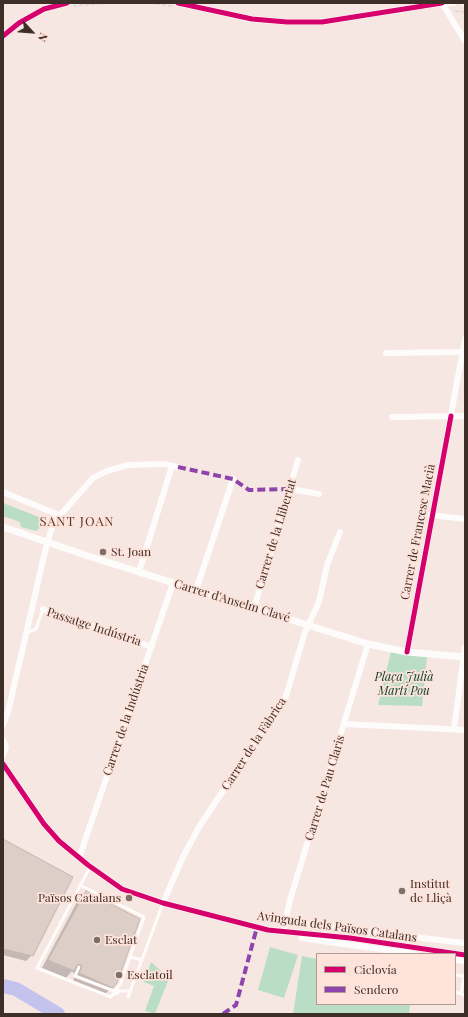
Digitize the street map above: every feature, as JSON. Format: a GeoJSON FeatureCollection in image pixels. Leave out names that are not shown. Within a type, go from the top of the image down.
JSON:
{"type":"FeatureCollection","features":[{"type":"Feature","properties":{"kind":"street"},"geometry":{"type":"LineString","coordinates":[[178,3],[252,19],[308,22],[322,22],[442,3],[453,3]]}},
{"type":"Feature","properties":{"kind":"street"},"geometry":{"type":"LineString","coordinates":[[442,3],[465,41]]}},
{"type":"Feature","properties":{"kind":"street"},"geometry":{"type":"LineString","coordinates":[[3,36],[19,23],[44,9],[68,5]]}},
{"type":"Feature","properties":{"kind":"street","name":"Carrer de Francesc Macià"},"geometry":{"type":"LineString","coordinates":[[407,652],[465,339]]}},
{"type":"Feature","properties":{"kind":"street"},"geometry":{"type":"LineString","coordinates":[[386,353],[462,352]]}},
{"type":"Feature","properties":{"kind":"street"},"geometry":{"type":"LineString","coordinates":[[392,417],[465,416]]}},
{"type":"Feature","properties":{"kind":"street","name":"Carrer de la Llibertat"},"geometry":{"type":"LineString","coordinates":[[254,608],[298,460]]}},
{"type":"Feature","properties":{"kind":"street"},"geometry":{"type":"LineString","coordinates":[[3,725],[8,712],[47,543],[54,522],[93,478],[107,471],[128,465],[164,464],[175,466],[139,572]]}},
{"type":"Feature","properties":{"kind":"street"},"geometry":{"type":"LineString","coordinates":[[196,590],[233,479]]}},
{"type":"Feature","properties":{"kind":"street"},"geometry":{"type":"LineString","coordinates":[[290,489],[319,494]]}},
{"type":"Feature","properties":{"kind":"street"},"geometry":{"type":"LineString","coordinates":[[3,492],[59,515]]}},
{"type":"Feature","properties":{"kind":"street"},"geometry":{"type":"LineString","coordinates":[[432,515],[465,519]]}},
{"type":"Feature","properties":{"kind":"street","name":"Carrer d'Anselm Clavé"},"geometry":{"type":"LineString","coordinates":[[3,527],[47,543],[368,644],[407,652],[464,657]]}},
{"type":"Feature","properties":{"kind":"street","name":"Carrer de la Fàbrica"},"geometry":{"type":"LineString","coordinates":[[163,903],[183,857],[199,827],[286,696],[305,632],[319,602],[330,553],[340,532]]}},
{"type":"Feature","properties":{"kind":"street","name":"Carrer de la Indústria"},"geometry":{"type":"LineString","coordinates":[[79,858],[173,583]]}},
{"type":"Feature","properties":{"kind":"street","name":"Passatge Indústria"},"geometry":{"type":"LineString","coordinates":[[43,609],[152,647]]}},
{"type":"Feature","properties":{"kind":"street","name":"Carrer de Pau Claris"},"geometry":{"type":"LineString","coordinates":[[283,932],[290,900],[345,724],[368,644]]}},
{"type":"Feature","properties":{"kind":"street"},"geometry":{"type":"LineString","coordinates":[[454,729],[465,647]]}},
{"type":"Feature","properties":{"kind":"street"},"geometry":{"type":"LineString","coordinates":[[345,724],[465,730]]}},
{"type":"Feature","properties":{"kind":"street"},"geometry":{"type":"LineString","coordinates":[[3,740],[6,747],[3,755]]}},
{"type":"Feature","properties":{"kind":"street","name":"Avinguda dels Països Catalans"},"geometry":{"type":"LineString","coordinates":[[3,764],[44,824],[79,858],[122,889],[163,903],[283,932],[350,938],[451,953]]}},
{"type":"Feature","properties":{"kind":"street","name":"Avinguda dels Països Catalans"},"geometry":{"type":"LineString","coordinates":[[285,922],[465,943]]}},
{"type":"Feature","properties":{"kind":"street","name":"Avinguda dels Països Catalans"},"geometry":{"type":"LineString","coordinates":[[283,932],[292,936],[408,953]]}},
{"type":"Feature","properties":{"kind":"lane","name":"Passatge Indústria"},"geometry":{"type":"LineString","coordinates":[[26,633],[36,629],[43,609]]}},
{"type":"Feature","properties":{"kind":"lane"},"geometry":{"type":"LineString","coordinates":[[80,885],[144,917],[130,957],[116,991],[111,998],[37,968],[80,885],[90,867]]}},
{"type":"Feature","properties":{"kind":"lane"},"geometry":{"type":"LineString","coordinates":[[128,997],[163,903]]}},
{"type":"Feature","properties":{"kind":"lane"},"geometry":{"type":"LineString","coordinates":[[130,957],[142,960]]}},
{"type":"Feature","properties":{"kind":"lane"},"geometry":{"type":"LineString","coordinates":[[79,967],[75,976],[116,991],[131,991]]}},
{"type":"Feature","properties":{"kind":"lane"},"geometry":{"type":"LineString","coordinates":[[456,975],[464,976],[461,993]]}},
{"type":"Feature","properties":{"kind":"lane"},"geometry":{"type":"LineString","coordinates":[[456,992],[465,995]]}},
{"type":"Feature","properties":{"kind":"path"},"geometry":{"type":"LineString","coordinates":[[68,5],[107,3]]}},
{"type":"Feature","properties":{"kind":"path"},"geometry":{"type":"LineString","coordinates":[[455,11],[465,12]]}},
{"type":"Feature","properties":{"kind":"green space"},"geometry":{"type":"Polygon","coordinates":[[[3,503],[44,519],[45,524],[36,531],[21,527],[20,522],[3,516],[3,503]]]}},
{"type":"Feature","properties":{"kind":"green space","name":"Plaça Julià Martí Pou"},"geometry":{"type":"Polygon","coordinates":[[[391,652],[427,657],[422,706],[378,705],[391,652]]]}},
{"type":"Feature","properties":{"kind":"green space"},"geometry":{"type":"Polygon","coordinates":[[[270,947],[298,955],[284,998],[258,990],[270,947]]]}},
{"type":"Feature","properties":{"kind":"green space"},"geometry":{"type":"Polygon","coordinates":[[[302,956],[316,959],[316,1005],[410,1005],[409,1014],[293,1014],[302,956]]]}},
{"type":"Feature","properties":{"kind":"green space"},"geometry":{"type":"Polygon","coordinates":[[[151,962],[169,978],[155,1014],[145,1011],[154,986],[144,982],[151,962]]]}},
{"type":"Feature","properties":{"kind":"building"},"geometry":{"type":"Polygon","coordinates":[[[3,839],[73,877],[33,956],[3,949],[3,839]]]}},
{"type":"Feature","properties":{"kind":"building","name":"Esclat"},"geometry":{"type":"Polygon","coordinates":[[[86,891],[140,919],[117,983],[113,988],[79,973],[82,967],[80,964],[77,965],[74,971],[48,960],[86,891]]]}},
{"type":"Feature","properties":{"kind":"waterway"},"geometry":{"type":"LineString","coordinates":[[3,986],[16,989],[58,1014]]}},
{"type":"Feature","properties":{"kind":"marked path"},"geometry":{"type":"LineString","coordinates":[[178,467],[233,479],[249,490],[290,489]]}},
{"type":"Feature","properties":{"kind":"marked path"},"geometry":{"type":"LineString","coordinates":[[223,1014],[236,1005],[257,927]]}},
{"type":"Feature","properties":{"kind":"cycle path"},"geometry":{"type":"LineString","coordinates":[[3,36],[19,23],[44,9],[67,3]]}},
{"type":"Feature","properties":{"kind":"cycle path"},"geometry":{"type":"LineString","coordinates":[[178,3],[252,19],[287,22],[322,22],[442,3]]}},
{"type":"Feature","properties":{"kind":"cycle path"},"geometry":{"type":"LineString","coordinates":[[407,652],[451,416]]}},
{"type":"Feature","properties":{"kind":"cycle path"},"geometry":{"type":"LineString","coordinates":[[3,764],[44,824],[59,841],[88,865],[122,889],[163,903],[268,930],[350,938],[451,953]]}},
{"type":"Feature","properties":{"kind":"cycle path"},"geometry":{"type":"LineString","coordinates":[[456,954],[465,955]]}},
{"type":"Feature","properties":{"kind":"place","name":"St. Joan"},"geometry":{"type":"Point","coordinates":[103,552]}},
{"type":"Feature","properties":{"kind":"place","name":"Institut de Lliçà"},"geometry":{"type":"Point","coordinates":[402,891]}},
{"type":"Feature","properties":{"kind":"place","name":"Països Catalans"},"geometry":{"type":"Point","coordinates":[129,898]}},
{"type":"Feature","properties":{"kind":"place","name":"Esclat"},"geometry":{"type":"Point","coordinates":[97,940]}},
{"type":"Feature","properties":{"kind":"place","name":"Esclatoil"},"geometry":{"type":"Point","coordinates":[119,975]}},
{"type":"Feature","properties":{"kind":"district","name":"SANT JOAN"},"geometry":{"type":"Point","coordinates":[77,522]}}]}
